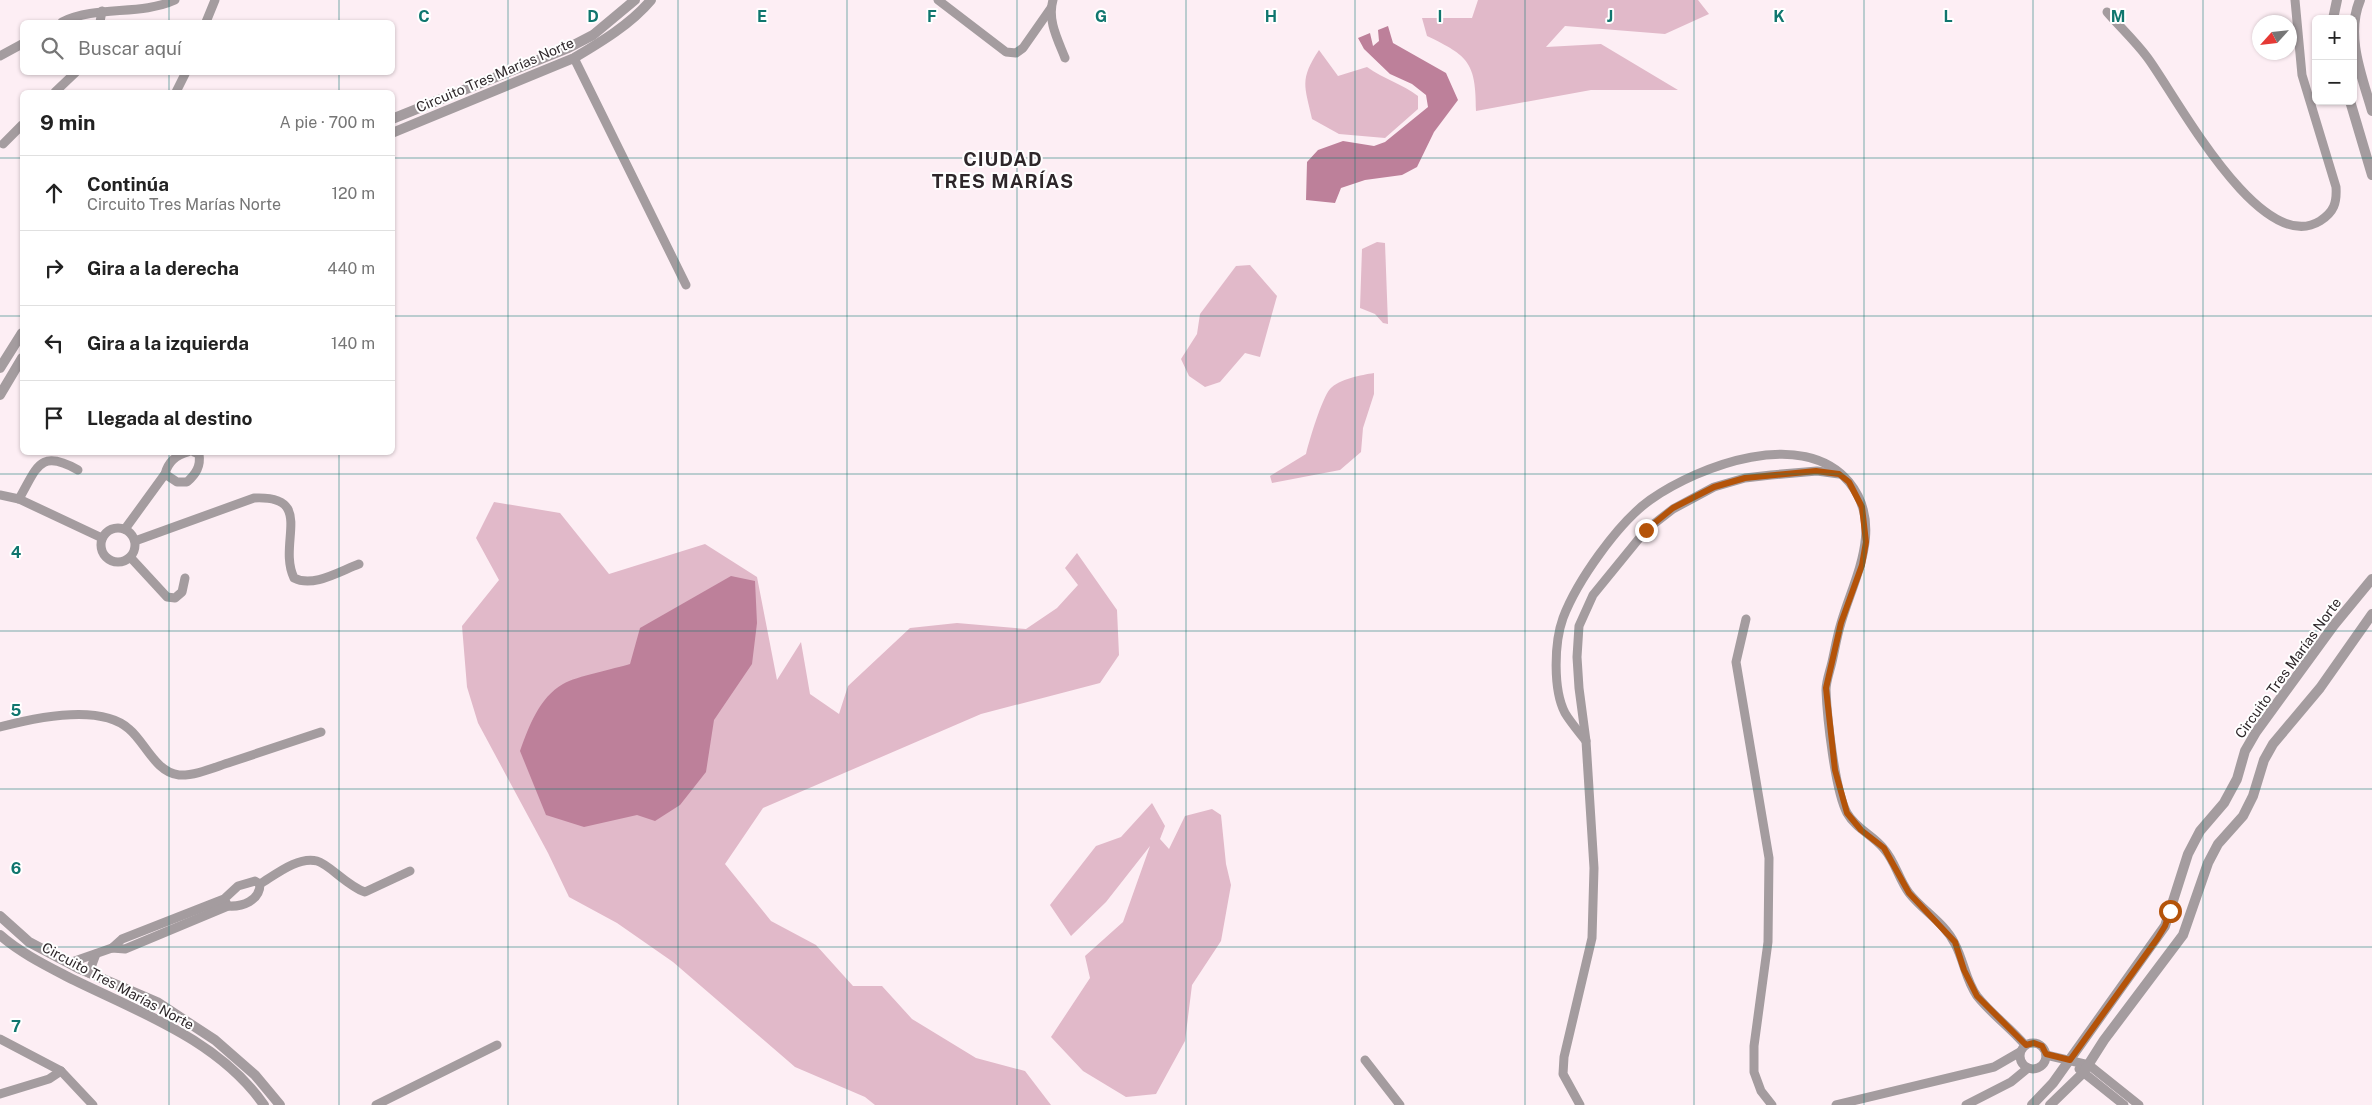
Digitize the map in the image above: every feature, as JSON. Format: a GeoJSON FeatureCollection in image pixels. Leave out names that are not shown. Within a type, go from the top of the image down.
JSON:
{"type":"FeatureCollection","features":[{"type":"Feature","properties":{"kind":"street"},"geometry":{"type":"LineString","coordinates":[[66,20],[75,16],[102,11],[137,8],[175,0]]}},
{"type":"Feature","properties":{"kind":"street"},"geometry":{"type":"LineString","coordinates":[[207,20],[215,0]]}},
{"type":"Feature","properties":{"kind":"street"},"geometry":{"type":"LineString","coordinates":[[635,0],[643,10]]}},
{"type":"Feature","properties":{"kind":"street","name":"Circuito Tres Marías Norte"},"geometry":{"type":"LineString","coordinates":[[395,119],[568,48],[593,35],[635,0]]}},
{"type":"Feature","properties":{"kind":"street","name":"Circuito Tres Marías Norte"},"geometry":{"type":"LineString","coordinates":[[395,132],[574,58],[598,44],[643,10],[651,0]]}},
{"type":"Feature","properties":{"kind":"street"},"geometry":{"type":"LineString","coordinates":[[938,0],[1006,52],[1016,53],[1023,48],[1052,4]]}},
{"type":"Feature","properties":{"kind":"street"},"geometry":{"type":"LineString","coordinates":[[2106,12],[2147,58],[2208,150],[2233,183],[2266,212],[2287,223],[2312,225],[2332,212],[2337,200],[2336,187],[2302,75],[2295,0]]}},
{"type":"Feature","properties":{"kind":"street"},"geometry":{"type":"LineString","coordinates":[[2334,15],[2336,0]]}},
{"type":"Feature","properties":{"kind":"street"},"geometry":{"type":"LineString","coordinates":[[2360,0],[2354,19],[2356,51],[2372,111]]}},
{"type":"Feature","properties":{"kind":"street"},"geometry":{"type":"LineString","coordinates":[[1052,4],[1052,22],[1065,58]]}},
{"type":"Feature","properties":{"kind":"street"},"geometry":{"type":"LineString","coordinates":[[100,20],[102,11]]}},
{"type":"Feature","properties":{"kind":"street"},"geometry":{"type":"LineString","coordinates":[[0,56],[20,45]]}},
{"type":"Feature","properties":{"kind":"street"},"geometry":{"type":"LineString","coordinates":[[574,58],[686,285]]}},
{"type":"Feature","properties":{"kind":"street"},"geometry":{"type":"LineString","coordinates":[[57,90],[73,75]]}},
{"type":"Feature","properties":{"kind":"street"},"geometry":{"type":"LineString","coordinates":[[177,90],[184,75]]}},
{"type":"Feature","properties":{"kind":"street"},"geometry":{"type":"LineString","coordinates":[[2351,105],[2372,175]]}},
{"type":"Feature","properties":{"kind":"street"},"geometry":{"type":"LineString","coordinates":[[3,144],[20,127]]}},
{"type":"Feature","properties":{"kind":"street"},"geometry":{"type":"LineString","coordinates":[[0,368],[20,336]]}},
{"type":"Feature","properties":{"kind":"street"},"geometry":{"type":"LineString","coordinates":[[0,395],[20,361]]}},
{"type":"Feature","properties":{"kind":"street"},"geometry":{"type":"LineString","coordinates":[[126,529],[166,474],[167,466],[179,455]]}},
{"type":"Feature","properties":{"kind":"street"},"geometry":{"type":"LineString","coordinates":[[166,474],[177,482],[187,482],[194,475],[200,462],[198,455]]}},
{"type":"Feature","properties":{"kind":"street"},"geometry":{"type":"LineString","coordinates":[[1586,741],[1564,712],[1556,664],[1562,620],[1583,578],[1624,525],[1648,501],[1682,481],[1722,464],[1766,455],[1804,456],[1826,462],[1849,482],[1862,507],[1866,542],[1862,565],[1841,623],[1826,688],[1835,770],[1847,813],[1861,830],[1884,848],[1909,893],[1955,942],[1964,970],[1977,996],[2023,1049],[2021,1062],[2028,1068],[2037,1069],[2044,1063],[2046,1054],[2042,1046],[2034,1043],[2023,1049],[1994,1067],[1836,1105]]}},
{"type":"Feature","properties":{"kind":"street"},"geometry":{"type":"LineString","coordinates":[[19,499],[43,462],[51,460],[61,461],[78,470]]}},
{"type":"Feature","properties":{"kind":"street"},"geometry":{"type":"LineString","coordinates":[[1580,1105],[1563,1074],[1564,1057],[1592,938],[1594,868],[1586,741],[1579,688],[1579,626],[1593,595],[1646,530],[1673,508],[1722,485],[1745,478],[1816,471],[1839,474]]}},
{"type":"Feature","properties":{"kind":"street"},"geometry":{"type":"LineString","coordinates":[[0,496],[19,499],[102,538]]}},
{"type":"Feature","properties":{"kind":"street"},"geometry":{"type":"LineString","coordinates":[[135,541],[254,498],[269,497],[279,499],[287,508],[292,519],[288,564],[294,578],[302,582],[320,579],[359,564]]}},
{"type":"Feature","properties":{"kind":"street"},"geometry":{"type":"LineString","coordinates":[[117,528],[126,529],[134,537],[135,551],[131,558],[118,563],[109,560],[102,551],[102,538],[109,530],[117,528]]}},
{"type":"Feature","properties":{"kind":"street"},"geometry":{"type":"LineString","coordinates":[[131,558],[167,597],[175,598],[182,592],[185,578]]}},
{"type":"Feature","properties":{"kind":"street","name":"Circuito Tres Marías Norte"},"geometry":{"type":"LineString","coordinates":[[2032,1105],[2053,1083],[2165,926],[2188,854],[2200,831],[2224,803],[2237,780],[2245,751],[2256,732],[2334,625],[2372,579]]}},
{"type":"Feature","properties":{"kind":"street"},"geometry":{"type":"LineString","coordinates":[[2050,1105],[2086,1069],[2104,1040],[2183,935],[2208,863],[2218,844],[2243,816],[2253,796],[2264,760],[2273,744],[2320,688],[2372,614]]}},
{"type":"Feature","properties":{"kind":"street"},"geometry":{"type":"LineString","coordinates":[[1746,618],[1736,662],[1769,858],[1768,942],[1754,1046],[1754,1072],[1760,1091],[1772,1105]]}},
{"type":"Feature","properties":{"kind":"street"},"geometry":{"type":"LineString","coordinates":[[0,727],[31,719],[70,716],[101,716],[113,719],[130,729],[165,770],[179,775],[204,770],[322,732]]}},
{"type":"Feature","properties":{"kind":"street"},"geometry":{"type":"LineString","coordinates":[[69,963],[112,948],[122,938],[226,902],[236,907],[247,903],[257,896],[260,884],[290,866],[305,861],[317,861],[354,888],[365,892],[410,871]]}},
{"type":"Feature","properties":{"kind":"street"},"geometry":{"type":"LineString","coordinates":[[226,902],[229,892],[249,882],[255,881],[260,884]]}},
{"type":"Feature","properties":{"kind":"street","name":"Circuito Tres Marías Norte"},"geometry":{"type":"LineString","coordinates":[[0,916],[29,942],[89,973],[157,1002],[215,1040],[255,1075],[280,1105]]}},
{"type":"Feature","properties":{"kind":"street","name":"Circuito Tres Marías Norte"},"geometry":{"type":"LineString","coordinates":[[0,935],[42,964],[151,1016],[193,1041],[232,1070],[264,1105]]}},
{"type":"Feature","properties":{"kind":"street"},"geometry":{"type":"LineString","coordinates":[[89,973],[96,954]]}},
{"type":"Feature","properties":{"kind":"street"},"geometry":{"type":"LineString","coordinates":[[151,1016],[157,1002]]}},
{"type":"Feature","properties":{"kind":"street"},"geometry":{"type":"LineString","coordinates":[[0,1039],[61,1071],[93,1105]]}},
{"type":"Feature","properties":{"kind":"street"},"geometry":{"type":"LineString","coordinates":[[376,1105],[497,1044]]}},
{"type":"Feature","properties":{"kind":"street"},"geometry":{"type":"LineString","coordinates":[[2046,1054],[2070,1060],[2139,1105]]}},
{"type":"Feature","properties":{"kind":"street"},"geometry":{"type":"LineString","coordinates":[[1365,1060],[1400,1105]]}},
{"type":"Feature","properties":{"kind":"street"},"geometry":{"type":"LineString","coordinates":[[1966,1105],[2010,1082],[2028,1068]]}},
{"type":"Feature","properties":{"kind":"street"},"geometry":{"type":"LineString","coordinates":[[2086,1069],[2124,1105]]}},
{"type":"Feature","properties":{"kind":"street"},"geometry":{"type":"LineString","coordinates":[[0,1094],[49,1079],[61,1071]]}},
{"type":"Feature","properties":{"kind":"shaded area"},"geometry":{"type":"Polygon","coordinates":[[[1478,0],[1698,0],[1709,14],[1665,34],[1565,26],[1546,47],[1601,44],[1678,90],[1591,90],[1476,111],[1476,95],[1472,71],[1461,56],[1452,49],[1427,36],[1422,18],[1472,18],[1478,0]]]}},
{"type":"Feature","properties":{"kind":"shaded area"},"geometry":{"type":"Polygon","coordinates":[[[1388,26],[1393,43],[1446,73],[1458,100],[1434,132],[1417,167],[1402,175],[1365,180],[1341,188],[1335,203],[1306,200],[1307,162],[1318,150],[1343,141],[1374,146],[1385,142],[1428,107],[1426,95],[1412,84],[1390,74],[1364,49],[1358,38],[1370,33],[1373,46],[1379,41],[1378,30],[1388,26]]]}},
{"type":"Feature","properties":{"kind":"shaded area"},"geometry":{"type":"Polygon","coordinates":[[[1319,50],[1338,76],[1367,67],[1418,96],[1418,109],[1385,138],[1339,134],[1312,119],[1305,83],[1308,69],[1319,50]]]}},
{"type":"Feature","properties":{"kind":"shaded area"},"geometry":{"type":"Polygon","coordinates":[[[1377,242],[1385,243],[1388,324],[1383,323],[1375,314],[1360,308],[1362,249],[1377,242]]]}},
{"type":"Feature","properties":{"kind":"shaded area"},"geometry":{"type":"Polygon","coordinates":[[[1250,265],[1277,296],[1260,357],[1245,353],[1220,382],[1205,387],[1189,376],[1181,359],[1197,334],[1200,314],[1236,266],[1250,265]]]}},
{"type":"Feature","properties":{"kind":"shaded area"},"geometry":{"type":"Polygon","coordinates":[[[1374,373],[1374,394],[1363,428],[1361,452],[1340,470],[1272,483],[1270,476],[1306,454],[1320,410],[1330,389],[1345,380],[1374,373]]]}},
{"type":"Feature","properties":{"kind":"shaded area"},"geometry":{"type":"Polygon","coordinates":[[[494,502],[560,513],[609,574],[705,544],[757,577],[777,680],[801,642],[810,694],[839,714],[848,686],[910,628],[957,623],[1026,629],[1057,608],[1078,585],[1065,568],[1077,553],[1117,610],[1119,655],[1100,683],[981,714],[763,808],[725,864],[771,921],[816,945],[853,986],[882,986],[912,1019],[976,1058],[1025,1071],[1051,1105],[875,1105],[865,1097],[795,1067],[673,962],[617,923],[569,897],[548,853],[478,723],[467,687],[462,626],[499,580],[476,538],[494,502]]]}},
{"type":"Feature","properties":{"kind":"shaded area"},"geometry":{"type":"Polygon","coordinates":[[[731,576],[755,581],[757,623],[752,664],[714,720],[706,772],[680,805],[655,821],[637,815],[584,827],[546,815],[520,751],[536,713],[547,697],[569,681],[630,664],[640,628],[731,576]]]}},
{"type":"Feature","properties":{"kind":"shaded area"},"geometry":{"type":"Polygon","coordinates":[[[1152,803],[1165,826],[1160,839],[1169,849],[1185,816],[1212,809],[1221,815],[1226,864],[1231,885],[1221,941],[1192,985],[1185,1041],[1156,1094],[1126,1097],[1083,1071],[1051,1037],[1090,978],[1085,956],[1123,922],[1150,846],[1106,902],[1071,936],[1050,905],[1096,846],[1121,837],[1152,803]]]}},
{"type":"Feature","properties":{"kind":"district","name":"CIUDAD TRES MARÍAS"},"geometry":{"type":"Point","coordinates":[1003,170]}},
{"type":"Feature","properties":{"kind":"route"},"geometry":{"type":"LineString","coordinates":[[1646,530],[1673,508],[1714,487],[1745,478],[1816,471],[1839,474],[1849,482],[1862,507],[1866,542],[1862,565],[1841,623],[1826,688],[1835,770],[1847,813],[1861,830],[1884,848],[1909,893],[1955,942],[1964,970],[1977,996],[2026,1045],[2034,1043],[2042,1046],[2046,1054],[2070,1060],[2157,939],[2165,926],[2170,911]]}}]}
